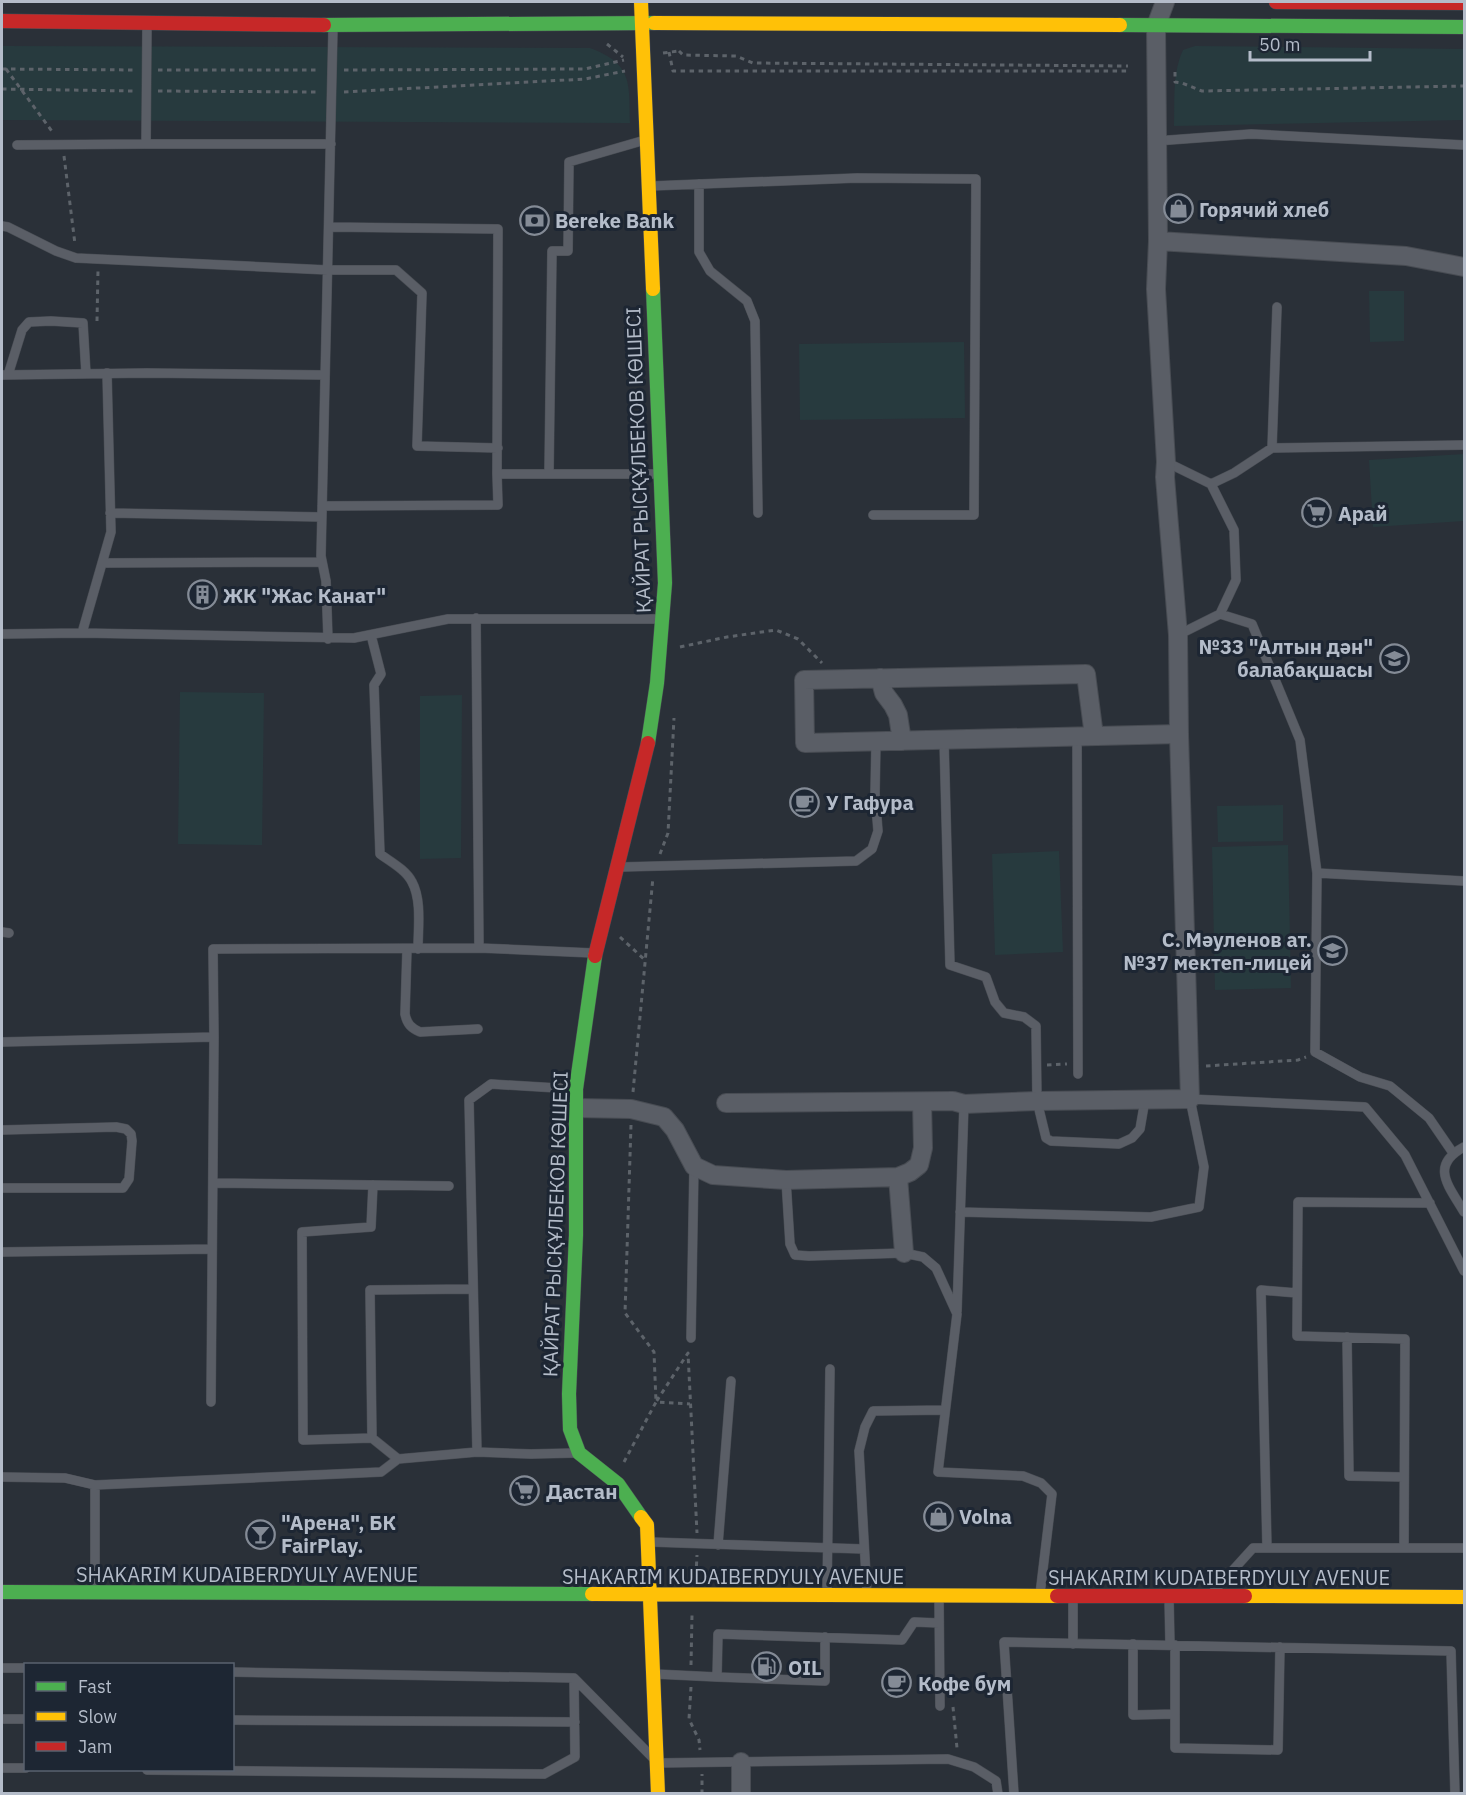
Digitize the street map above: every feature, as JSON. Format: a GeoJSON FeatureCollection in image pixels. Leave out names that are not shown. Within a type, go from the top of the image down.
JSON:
{"type":"FeatureCollection","features":[{"type":"Feature","properties":{"kind":"main road","name":"ҚАЙРАТ РЫСҚҰЛБЕКОВ КӨШЕСІ"},"geometry":{"type":"LineString","coordinates":[[579,1453],[570,1429],[569,1394],[576,1235],[576,1089],[596,953],[647,750],[657,684],[665,583],[641,2]]}},
{"type":"Feature","properties":{"kind":"main road"},"geometry":{"type":"LineString","coordinates":[[1276,2],[1464,3]]}},
{"type":"Feature","properties":{"kind":"main road"},"geometry":{"type":"LineString","coordinates":[[2,21],[333,25],[642,23],[1464,27]]}},
{"type":"Feature","properties":{"kind":"main road"},"geometry":{"type":"LineString","coordinates":[[579,1453],[618,1484],[647,1525],[655,1674],[658,1794]]}},
{"type":"Feature","properties":{"kind":"main road"},"geometry":{"type":"LineString","coordinates":[[11,1578],[48,1592]]}},
{"type":"Feature","properties":{"kind":"main road","name":"SHAKARIM KUDAIBERDYULY AVENUE"},"geometry":{"type":"LineString","coordinates":[[2,1592],[1464,1597]]}},
{"type":"Feature","properties":{"kind":"street"},"geometry":{"type":"LineString","coordinates":[[726,1103],[953,1101],[964,1104],[1190,1099],[1178,635],[1165,477],[1166,462],[1157,328],[1156,26],[1165,2]]}},
{"type":"Feature","properties":{"kind":"street"},"geometry":{"type":"LineString","coordinates":[[1158,241],[1406,256],[1464,267]]}},
{"type":"Feature","properties":{"kind":"street"},"geometry":{"type":"LineString","coordinates":[[1085,736],[1086,674],[804,680],[805,743],[1179,734]]}},
{"type":"Feature","properties":{"kind":"street"},"geometry":{"type":"LineString","coordinates":[[880,678],[884,693],[898,715],[902,741]]}},
{"type":"Feature","properties":{"kind":"street"},"geometry":{"type":"LineString","coordinates":[[576,1108],[631,1109],[664,1117],[675,1130],[693,1166],[713,1175],[786,1180],[898,1177],[910,1172],[919,1164],[923,1148],[922,1102]]}},
{"type":"Feature","properties":{"kind":"street"},"geometry":{"type":"LineString","coordinates":[[898,1177],[904,1253]]}},
{"type":"Feature","properties":{"kind":"street"},"geometry":{"type":"LineString","coordinates":[[741,1762],[741,1794]]}},
{"type":"Feature","properties":{"kind":"lane"},"geometry":{"type":"LineString","coordinates":[[146,144],[147,22]]}},
{"type":"Feature","properties":{"kind":"lane"},"geometry":{"type":"LineString","coordinates":[[328,639],[326,581],[322,562],[322,506],[333,25]]}},
{"type":"Feature","properties":{"kind":"lane"},"geometry":{"type":"LineString","coordinates":[[1156,141],[1251,134],[1464,145]]}},
{"type":"Feature","properties":{"kind":"lane"},"geometry":{"type":"LineString","coordinates":[[549,474],[552,251],[568,251],[569,162],[647,140]]}},
{"type":"Feature","properties":{"kind":"lane"},"geometry":{"type":"LineString","coordinates":[[17,145],[331,144]]}},
{"type":"Feature","properties":{"kind":"lane"},"geometry":{"type":"LineString","coordinates":[[649,186],[857,178],[976,179],[974,515],[873,515]]}},
{"type":"Feature","properties":{"kind":"lane"},"geometry":{"type":"LineString","coordinates":[[699,184],[699,252],[710,271],[747,301],[755,321],[758,513]]}},
{"type":"Feature","properties":{"kind":"lane"},"geometry":{"type":"LineString","coordinates":[[2,226],[76,258],[328,270],[396,270],[422,293],[417,446],[498,448]]}},
{"type":"Feature","properties":{"kind":"lane"},"geometry":{"type":"LineString","coordinates":[[322,506],[498,506],[498,229],[329,227]]}},
{"type":"Feature","properties":{"kind":"lane"},"geometry":{"type":"LineString","coordinates":[[1272,448],[1277,307]]}},
{"type":"Feature","properties":{"kind":"lane"},"geometry":{"type":"LineString","coordinates":[[86,374],[82,323],[51,321],[29,322],[21,330],[5,375],[86,374],[107,373],[325,375]]}},
{"type":"Feature","properties":{"kind":"lane"},"geometry":{"type":"LineString","coordinates":[[82,633],[111,532],[107,373]]}},
{"type":"Feature","properties":{"kind":"lane"},"geometry":{"type":"LineString","coordinates":[[1211,484],[1234,473],[1272,448],[1464,445]]}},
{"type":"Feature","properties":{"kind":"lane"},"geometry":{"type":"LineString","coordinates":[[1166,462],[1211,484],[1234,530],[1236,580],[1220,614],[1178,635]]}},
{"type":"Feature","properties":{"kind":"lane"},"geometry":{"type":"LineString","coordinates":[[497,474],[660,474]]}},
{"type":"Feature","properties":{"kind":"lane"},"geometry":{"type":"LineString","coordinates":[[110,513],[322,517]]}},
{"type":"Feature","properties":{"kind":"lane"},"geometry":{"type":"LineString","coordinates":[[102,563],[322,562]]}},
{"type":"Feature","properties":{"kind":"lane"},"geometry":{"type":"LineString","coordinates":[[1220,614],[1252,624],[1300,740],[1317,873],[1315,1052],[1360,1077],[1390,1086],[1429,1118],[1453,1153]]}},
{"type":"Feature","properties":{"kind":"lane"},"geometry":{"type":"LineString","coordinates":[[476,618],[479,948]]}},
{"type":"Feature","properties":{"kind":"lane"},"geometry":{"type":"LineString","coordinates":[[2,634],[82,633],[328,639],[354,638],[448,619],[663,618]]}},
{"type":"Feature","properties":{"kind":"lane"},"geometry":{"type":"LineString","coordinates":[[371,635],[381,674],[374,685],[380,854],[400,868],[412,882],[417,901],[418,949]]}},
{"type":"Feature","properties":{"kind":"lane"},"geometry":{"type":"LineString","coordinates":[[1078,1069],[1085,736]]}},
{"type":"Feature","properties":{"kind":"lane"},"geometry":{"type":"LineString","coordinates":[[944,740],[950,965],[986,977],[995,1002],[1004,1013],[1024,1017],[1036,1026],[1037,1101],[1046,1138],[1051,1141],[1119,1144],[1132,1138],[1140,1129],[1145,1100]]}},
{"type":"Feature","properties":{"kind":"lane"},"geometry":{"type":"LineString","coordinates":[[618,867],[856,861],[872,849],[878,831],[875,794],[876,741]]}},
{"type":"Feature","properties":{"kind":"lane"},"geometry":{"type":"LineString","coordinates":[[1317,873],[1464,881]]}},
{"type":"Feature","properties":{"kind":"lane"},"geometry":{"type":"LineString","coordinates":[[211,1402],[213,949],[479,948],[596,953]]}},
{"type":"Feature","properties":{"kind":"lane"},"geometry":{"type":"LineString","coordinates":[[407,949],[405,1014],[407,1023],[420,1032],[478,1029]]}},
{"type":"Feature","properties":{"kind":"lane"},"geometry":{"type":"LineString","coordinates":[[2,1042],[214,1037]]}},
{"type":"Feature","properties":{"kind":"lane"},"geometry":{"type":"LineString","coordinates":[[477,1452],[470,1100],[491,1084],[576,1089]]}},
{"type":"Feature","properties":{"kind":"lane"},"geometry":{"type":"LineString","coordinates":[[960,1212],[1151,1217],[1199,1207],[1204,1167],[1190,1099],[1365,1107],[1405,1155],[1464,1271]]}},
{"type":"Feature","properties":{"kind":"lane"},"geometry":{"type":"LineString","coordinates":[[964,1104],[957,1314],[938,1472],[1023,1476],[1041,1483],[1052,1494],[1040,1596]]}},
{"type":"Feature","properties":{"kind":"lane"},"geometry":{"type":"LineString","coordinates":[[2,1130],[116,1127],[126,1129],[131,1134],[132,1141],[129,1179],[123,1188],[2,1188]]}},
{"type":"Feature","properties":{"kind":"lane"},"geometry":{"type":"LineString","coordinates":[[1464,1147],[1453,1153],[1445,1164],[1444,1179],[1464,1212]]}},
{"type":"Feature","properties":{"kind":"lane"},"geometry":{"type":"LineString","coordinates":[[691,1338],[693,1166]]}},
{"type":"Feature","properties":{"kind":"lane"},"geometry":{"type":"LineString","coordinates":[[786,1180],[790,1244],[795,1255],[904,1253],[922,1257],[936,1268],[957,1314]]}},
{"type":"Feature","properties":{"kind":"lane"},"geometry":{"type":"LineString","coordinates":[[213,1183],[449,1186]]}},
{"type":"Feature","properties":{"kind":"lane"},"geometry":{"type":"LineString","coordinates":[[373,1185],[371,1227],[302,1232],[303,1440],[372,1438],[398,1459]]}},
{"type":"Feature","properties":{"kind":"lane"},"geometry":{"type":"LineString","coordinates":[[1404,1548],[1405,1339],[1297,1336],[1298,1202],[1430,1203]]}},
{"type":"Feature","properties":{"kind":"lane"},"geometry":{"type":"LineString","coordinates":[[2,1252],[212,1249]]}},
{"type":"Feature","properties":{"kind":"lane"},"geometry":{"type":"LineString","coordinates":[[372,1438],[370,1290],[473,1289]]}},
{"type":"Feature","properties":{"kind":"lane"},"geometry":{"type":"LineString","coordinates":[[1267,1548],[1260,1290],[1297,1293]]}},
{"type":"Feature","properties":{"kind":"lane"},"geometry":{"type":"LineString","coordinates":[[1347,1337],[1349,1476],[1404,1478]]}},
{"type":"Feature","properties":{"kind":"lane"},"geometry":{"type":"LineString","coordinates":[[827,1596],[831,1369]]}},
{"type":"Feature","properties":{"kind":"lane"},"geometry":{"type":"LineString","coordinates":[[718,1545],[731,1381]]}},
{"type":"Feature","properties":{"kind":"lane"},"geometry":{"type":"LineString","coordinates":[[867,1596],[859,1451],[865,1427],[873,1411],[945,1410]]}},
{"type":"Feature","properties":{"kind":"lane"},"geometry":{"type":"LineString","coordinates":[[2,1477],[65,1478],[95,1485],[381,1472],[398,1459],[477,1452],[579,1453]]}},
{"type":"Feature","properties":{"kind":"lane"},"geometry":{"type":"LineString","coordinates":[[95,1485],[95,1593]]}},
{"type":"Feature","properties":{"kind":"lane"},"geometry":{"type":"LineString","coordinates":[[648,1542],[864,1549]]}},
{"type":"Feature","properties":{"kind":"lane"},"geometry":{"type":"LineString","coordinates":[[1208,1597],[1253,1548],[1464,1548]]}},
{"type":"Feature","properties":{"kind":"lane"},"geometry":{"type":"LineString","coordinates":[[939,1596],[940,1706]]}},
{"type":"Feature","properties":{"kind":"lane"},"geometry":{"type":"LineString","coordinates":[[1073,1597],[1073,1644]]}},
{"type":"Feature","properties":{"kind":"lane"},"geometry":{"type":"LineString","coordinates":[[1169,1597],[1173,1645],[1175,1748],[1278,1750],[1280,1647]]}},
{"type":"Feature","properties":{"kind":"lane"},"geometry":{"type":"LineString","coordinates":[[717,1677],[718,1634],[902,1640],[914,1622],[939,1623]]}},
{"type":"Feature","properties":{"kind":"lane"},"geometry":{"type":"LineString","coordinates":[[655,1674],[825,1681],[825,1637]]}},
{"type":"Feature","properties":{"kind":"lane"},"geometry":{"type":"LineString","coordinates":[[1014,1794],[1004,1642],[1451,1650],[1455,1794]]}},
{"type":"Feature","properties":{"kind":"lane"},"geometry":{"type":"LineString","coordinates":[[1133,1644],[1133,1715],[1175,1714]]}},
{"type":"Feature","properties":{"kind":"lane"},"geometry":{"type":"LineString","coordinates":[[2,1668],[24,1668]]}},
{"type":"Feature","properties":{"kind":"lane"},"geometry":{"type":"LineString","coordinates":[[234,1672],[574,1678],[658,1764],[948,1759],[974,1767],[996,1781],[998,1794]]}},
{"type":"Feature","properties":{"kind":"lane"},"geometry":{"type":"LineString","coordinates":[[234,1771],[544,1774],[575,1757],[574,1678]]}},
{"type":"Feature","properties":{"kind":"lane"},"geometry":{"type":"LineString","coordinates":[[2,1719],[24,1719]]}},
{"type":"Feature","properties":{"kind":"lane"},"geometry":{"type":"LineString","coordinates":[[234,1720],[574,1722]]}},
{"type":"Feature","properties":{"kind":"lane"},"geometry":{"type":"LineString","coordinates":[[2,1768],[24,1768]]}},
{"type":"Feature","properties":{"kind":"path"},"geometry":{"type":"LineString","coordinates":[[679,51],[683,55],[736,56],[753,63],[1128,66]]}},
{"type":"Feature","properties":{"kind":"path"},"geometry":{"type":"LineString","coordinates":[[669,52],[673,71],[1128,71]]}},
{"type":"Feature","properties":{"kind":"path"},"geometry":{"type":"LineString","coordinates":[[1175,72],[1175,82],[1202,91],[1464,86]]}},
{"type":"Feature","properties":{"kind":"path"},"geometry":{"type":"LineString","coordinates":[[97,324],[99,260]]}},
{"type":"Feature","properties":{"kind":"path"},"geometry":{"type":"LineString","coordinates":[[660,650],[776,630],[798,639],[842,679]]}},
{"type":"Feature","properties":{"kind":"path"},"geometry":{"type":"LineString","coordinates":[[656,1402],[654,1352],[625,1313],[631,1109],[654,866],[668,833],[675,707]]}},
{"type":"Feature","properties":{"kind":"path"},"geometry":{"type":"LineString","coordinates":[[603,922],[645,960]]}},
{"type":"Feature","properties":{"kind":"path"},"geometry":{"type":"LineString","coordinates":[[1189,1067],[1298,1060],[1315,1052]]}},
{"type":"Feature","properties":{"kind":"path"},"geometry":{"type":"LineString","coordinates":[[1037,1066],[1078,1069]]}},
{"type":"Feature","properties":{"kind":"path"},"geometry":{"type":"LineString","coordinates":[[618,1484],[624,1461],[656,1402],[688,1353],[697,1544],[689,1719],[699,1740],[702,1794]]}},
{"type":"Feature","properties":{"kind":"path"},"geometry":{"type":"LineString","coordinates":[[656,1402],[690,1404]]}},
{"type":"Feature","properties":{"kind":"path"},"geometry":{"type":"LineString","coordinates":[[940,1706],[954,1707],[958,1761]]}},
{"type":"Feature","properties":{"kind":"green space"},"geometry":{"type":"Polygon","coordinates":[[[2,46],[590,48],[614,61],[626,76],[630,123],[2,120],[2,46]]]}},
{"type":"Feature","properties":{"kind":"green space"},"geometry":{"type":"Polygon","coordinates":[[[1195,46],[1464,49],[1464,120],[1174,126],[1175,87],[1179,59],[1183,50],[1195,46]]]}},
{"type":"Feature","properties":{"kind":"green space"},"geometry":{"type":"Polygon","coordinates":[[[1369,291],[1404,291],[1404,341],[1370,342],[1369,291]]]}},
{"type":"Feature","properties":{"kind":"green space"},"geometry":{"type":"Polygon","coordinates":[[[964,342],[965,418],[800,420],[799,344],[964,342]]]}},
{"type":"Feature","properties":{"kind":"green space"},"geometry":{"type":"Polygon","coordinates":[[[1464,454],[1464,521],[1373,527],[1369,460],[1464,454]]]}},
{"type":"Feature","properties":{"kind":"green space"},"geometry":{"type":"Polygon","coordinates":[[[180,692],[264,693],[262,845],[178,844],[180,692]]]}},
{"type":"Feature","properties":{"kind":"green space"},"geometry":{"type":"Polygon","coordinates":[[[462,695],[461,858],[420,859],[420,696],[462,695]]]}},
{"type":"Feature","properties":{"kind":"green space"},"geometry":{"type":"Polygon","coordinates":[[[1283,805],[1283,841],[1218,842],[1217,806],[1283,805]]]}},
{"type":"Feature","properties":{"kind":"green space"},"geometry":{"type":"Polygon","coordinates":[[[1288,845],[1291,988],[1215,990],[1212,847],[1288,845]]]}},
{"type":"Feature","properties":{"kind":"green space"},"geometry":{"type":"Polygon","coordinates":[[[1059,851],[1063,952],[995,955],[992,854],[1059,851]]]}},
{"type":"Feature","properties":{"kind":"traffic: fast"},"geometry":{"type":"LineString","coordinates":[[324,25],[654,23]]}},
{"type":"Feature","properties":{"kind":"traffic: fast"},"geometry":{"type":"LineString","coordinates":[[1120,25],[1464,27]]}},
{"type":"Feature","properties":{"kind":"traffic: fast"},"geometry":{"type":"LineString","coordinates":[[648,743],[657,683],[665,583],[653,289]]}},
{"type":"Feature","properties":{"kind":"traffic: fast"},"geometry":{"type":"LineString","coordinates":[[595,956],[576,1089],[576,1235],[569,1394],[570,1429],[579,1453],[618,1484],[641,1517]]}},
{"type":"Feature","properties":{"kind":"traffic: fast"},"geometry":{"type":"LineString","coordinates":[[2,1592],[592,1594]]}},
{"type":"Feature","properties":{"kind":"traffic: slow"},"geometry":{"type":"LineString","coordinates":[[641,2],[653,289]]}},
{"type":"Feature","properties":{"kind":"traffic: slow"},"geometry":{"type":"LineString","coordinates":[[654,23],[1120,25]]}},
{"type":"Feature","properties":{"kind":"traffic: slow"},"geometry":{"type":"LineString","coordinates":[[641,1517],[647,1525],[658,1794]]}},
{"type":"Feature","properties":{"kind":"traffic: slow"},"geometry":{"type":"LineString","coordinates":[[592,1594],[1057,1596]]}},
{"type":"Feature","properties":{"kind":"traffic: slow"},"geometry":{"type":"LineString","coordinates":[[1245,1596],[1464,1597]]}},
{"type":"Feature","properties":{"kind":"traffic: jam"},"geometry":{"type":"LineString","coordinates":[[1276,2],[1464,3]]}},
{"type":"Feature","properties":{"kind":"traffic: jam"},"geometry":{"type":"LineString","coordinates":[[2,21],[324,25]]}},
{"type":"Feature","properties":{"kind":"traffic: jam"},"geometry":{"type":"LineString","coordinates":[[595,956],[648,743]]}},
{"type":"Feature","properties":{"kind":"traffic: jam"},"geometry":{"type":"LineString","coordinates":[[1057,1596],[1245,1596]]}},
{"type":"Feature","properties":{"kind":"place","name":"Горячий хлеб"},"geometry":{"type":"Point","coordinates":[1178,209]}},
{"type":"Feature","properties":{"kind":"place","name":"Bereke Bank"},"geometry":{"type":"Point","coordinates":[534,220]}},
{"type":"Feature","properties":{"kind":"place","name":"Арай"},"geometry":{"type":"Point","coordinates":[1317,513]}},
{"type":"Feature","properties":{"kind":"place","name":"ЖК \"Жас Канат\""},"geometry":{"type":"Point","coordinates":[202,595]}},
{"type":"Feature","properties":{"kind":"place","name":"№33 \"Алтын дән\" балабақшасы"},"geometry":{"type":"Point","coordinates":[1394,658]}},
{"type":"Feature","properties":{"kind":"place","name":"У Гафура"},"geometry":{"type":"Point","coordinates":[805,802]}},
{"type":"Feature","properties":{"kind":"place","name":"С. Мәуленов ат. №37 мектеп-лицей"},"geometry":{"type":"Point","coordinates":[1333,950]}},
{"type":"Feature","properties":{"kind":"place","name":"Дастан"},"geometry":{"type":"Point","coordinates":[525,1491]}},
{"type":"Feature","properties":{"kind":"place","name":"Volna"},"geometry":{"type":"Point","coordinates":[938,1516]}},
{"type":"Feature","properties":{"kind":"place","name":"\"Арена\", БК FairPlay."},"geometry":{"type":"Point","coordinates":[260,1534]}},
{"type":"Feature","properties":{"kind":"place","name":"OIL"},"geometry":{"type":"Point","coordinates":[767,1667]}},
{"type":"Feature","properties":{"kind":"place","name":"Кофе бум"},"geometry":{"type":"Point","coordinates":[897,1683]}}]}
